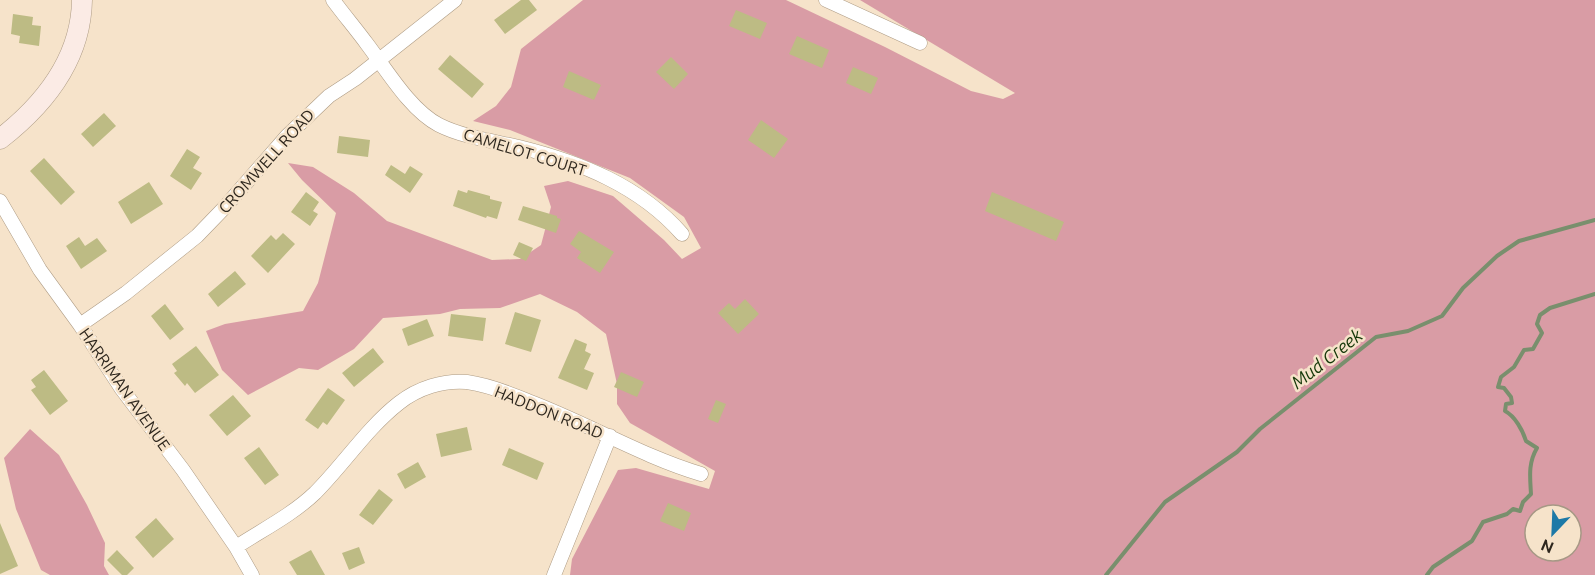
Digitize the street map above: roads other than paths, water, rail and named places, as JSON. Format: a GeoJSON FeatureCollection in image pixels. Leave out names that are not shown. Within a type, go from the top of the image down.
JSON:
{"type":"FeatureCollection","features":[{"type":"Feature","properties":{"kind":"street"},"geometry":{"type":"LineString","coordinates":[[0,139],[46,96],[60,76],[75,42],[82,0]]}},
{"type":"Feature","properties":{"kind":"street","name":"CAMELOT COURT"},"geometry":{"type":"LineString","coordinates":[[333,0],[378,60],[423,113],[440,125],[565,160],[617,182],[636,193],[682,234]]}},
{"type":"Feature","properties":{"kind":"street","name":"CROMWELL ROAD"},"geometry":{"type":"LineString","coordinates":[[80,325],[126,293],[197,236],[309,113],[455,0]]}},
{"type":"Feature","properties":{"kind":"street"},"geometry":{"type":"LineString","coordinates":[[826,0],[920,43]]}},
{"type":"Feature","properties":{"kind":"street","name":"HARRIMAN AVENUE"},"geometry":{"type":"LineString","coordinates":[[0,201],[40,270],[80,325],[121,388],[183,470],[236,547],[252,575]]}},
{"type":"Feature","properties":{"kind":"street","name":"HADDON ROAD"},"geometry":{"type":"LineString","coordinates":[[236,547],[306,501],[399,403],[426,387],[439,384],[467,382],[494,389],[551,409],[668,462],[701,474]]}},
{"type":"Feature","properties":{"kind":"street"},"geometry":{"type":"LineString","coordinates":[[554,575],[610,436]]}},
{"type":"Feature","properties":{"kind":"waterway","name":"Mud Creek"},"geometry":{"type":"LineString","coordinates":[[1106,575],[1165,502],[1237,452],[1260,429],[1376,337],[1408,331],[1442,316],[1463,288],[1497,256],[1519,241],[1595,220]]}},
{"type":"Feature","properties":{"kind":"waterway"},"geometry":{"type":"LineString","coordinates":[[1427,575],[1433,567],[1472,541],[1483,522],[1507,514],[1513,509],[1520,511],[1523,502],[1531,494],[1531,465],[1537,448],[1526,441],[1518,424],[1505,411],[1506,404],[1512,403],[1511,397],[1504,388],[1498,387],[1501,377],[1514,367],[1524,350],[1533,349],[1542,333],[1537,324],[1540,315],[1550,308],[1595,294]]}}]}
